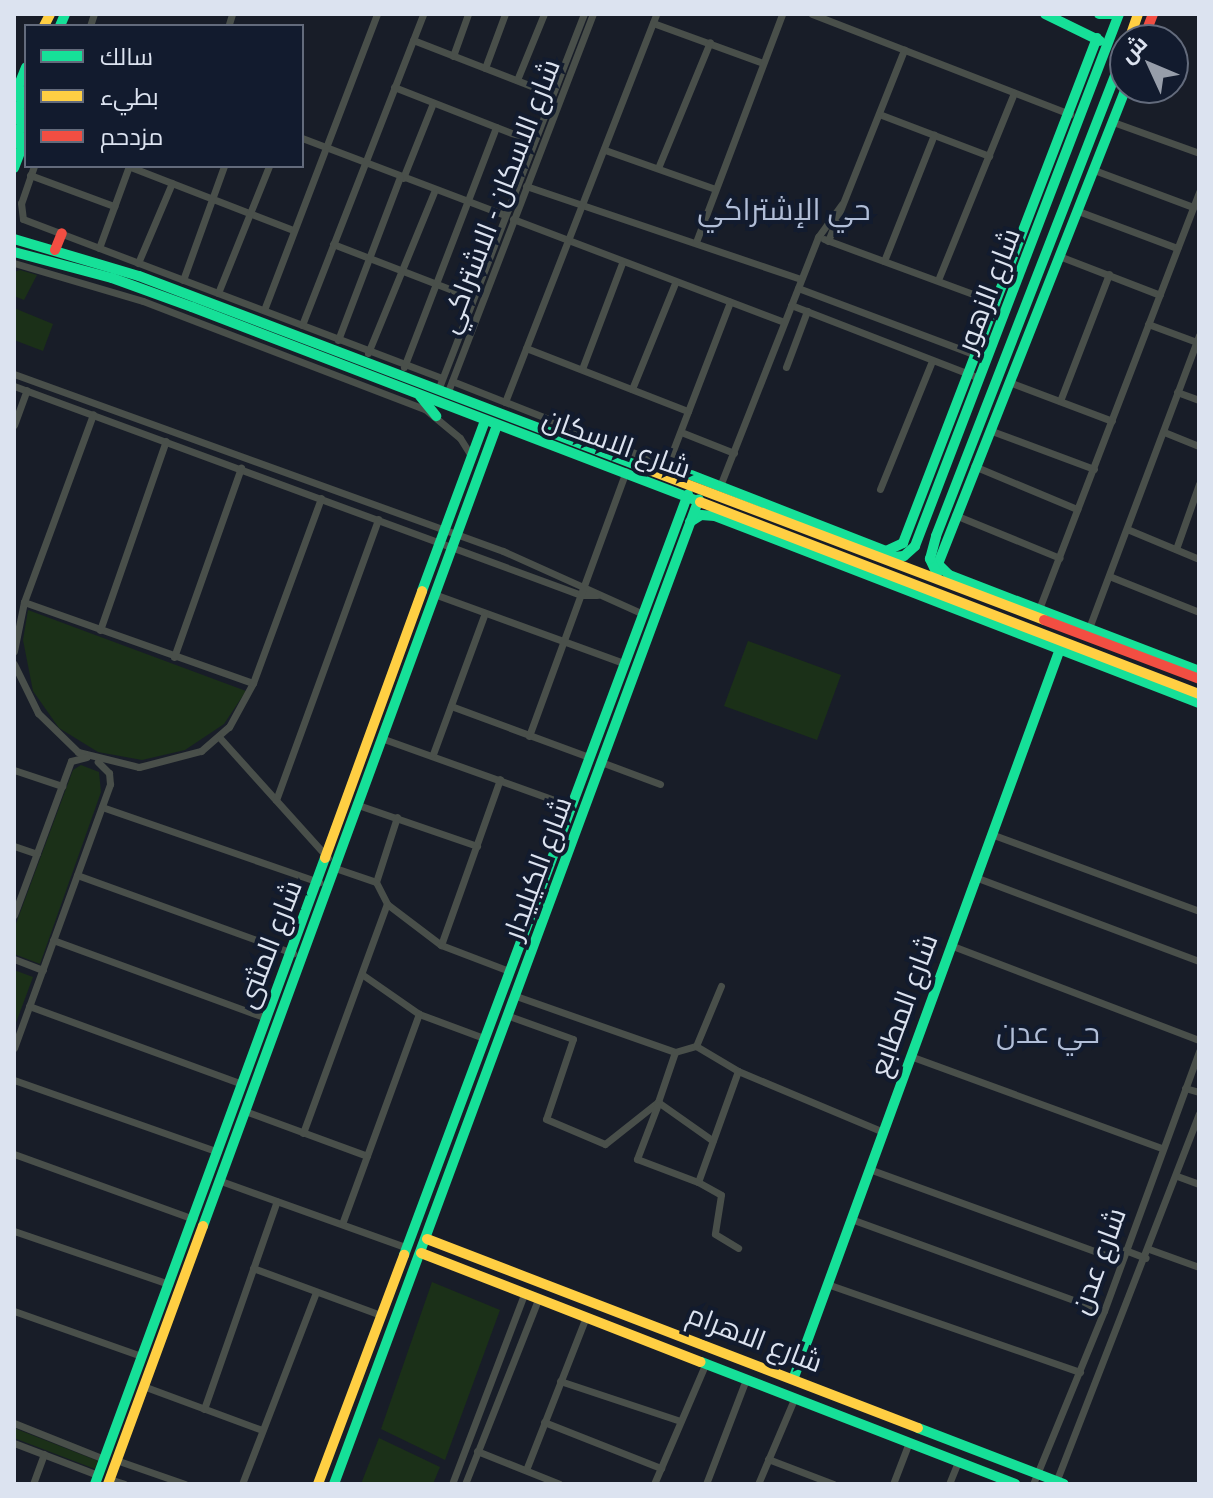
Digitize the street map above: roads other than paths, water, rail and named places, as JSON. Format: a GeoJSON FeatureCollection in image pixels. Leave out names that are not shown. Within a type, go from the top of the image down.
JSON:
{"type":"FeatureCollection","features":[{"type":"Feature","properties":{"kind":"main road"},"geometry":{"type":"LineString","coordinates":[[1047,14],[1097,38],[1105,50]]}},
{"type":"Feature","properties":{"kind":"main road","name":"شارع الزهور"},"geometry":{"type":"LineString","coordinates":[[881,558],[912,551],[946,465],[974,376],[1043,214],[1105,50],[1109,14]]}},
{"type":"Feature","properties":{"kind":"main road"},"geometry":{"type":"LineString","coordinates":[[691,488],[720,486],[839,538],[886,551],[903,543],[974,376],[976,355],[1097,38]]}},
{"type":"Feature","properties":{"kind":"main road"},"geometry":{"type":"LineString","coordinates":[[14,97],[24,72]]}},
{"type":"Feature","properties":{"kind":"main road"},"geometry":{"type":"LineString","coordinates":[[14,120],[24,95]]}},
{"type":"Feature","properties":{"kind":"main road","name":"شارع الزهور"},"geometry":{"type":"LineString","coordinates":[[944,581],[932,567],[930,552],[953,489],[993,406],[1034,304],[1108,96]]}},
{"type":"Feature","properties":{"kind":"main road"},"geometry":{"type":"LineString","coordinates":[[1062,622],[1039,609],[978,590],[946,574],[938,564],[989,430],[993,406],[1009,382],[1034,304],[1059,256],[1120,104]]}},
{"type":"Feature","properties":{"kind":"main road"},"geometry":{"type":"LineString","coordinates":[[14,144],[24,118]]}},
{"type":"Feature","properties":{"kind":"main road"},"geometry":{"type":"LineString","coordinates":[[1092,140],[1104,145]]}},
{"type":"Feature","properties":{"kind":"main road"},"geometry":{"type":"LineString","coordinates":[[14,167],[24,141]]}},
{"type":"Feature","properties":{"kind":"main road"},"geometry":{"type":"LineString","coordinates":[[1055,182],[1061,192],[1074,189]]}},
{"type":"Feature","properties":{"kind":"main road"},"geometry":{"type":"LineString","coordinates":[[1043,214],[1056,211],[1061,221]]}},
{"type":"Feature","properties":{"kind":"main road"},"geometry":{"type":"LineString","coordinates":[[55,250],[62,233]]}},
{"type":"Feature","properties":{"kind":"main road","name":"شارع الاسكان"},"geometry":{"type":"LineString","coordinates":[[14,239],[301,331],[442,392],[624,454],[785,538],[999,621],[1113,660],[1198,699]]}},
{"type":"Feature","properties":{"kind":"main road","name":"شارع الاسكان"},"geometry":{"type":"LineString","coordinates":[[14,252],[114,272]]}},
{"type":"Feature","properties":{"kind":"main road","name":"شارع الاسكان"},"geometry":{"type":"LineString","coordinates":[[138,281],[190,312],[362,372],[491,423],[627,471],[691,488],[839,538],[881,558],[978,590],[1091,634],[1118,648],[1165,662],[1199,679]]}},
{"type":"Feature","properties":{"kind":"main road"},"geometry":{"type":"LineString","coordinates":[[301,331],[318,331]]}},
{"type":"Feature","properties":{"kind":"main road"},"geometry":{"type":"LineString","coordinates":[[341,377],[362,372]]}},
{"type":"Feature","properties":{"kind":"main road"},"geometry":{"type":"LineString","coordinates":[[419,395],[436,416]]}},
{"type":"Feature","properties":{"kind":"main road","name":"شارع المثنى"},"geometry":{"type":"LineString","coordinates":[[451,531],[472,457],[491,423]]}},
{"type":"Feature","properties":{"kind":"main road","name":"شارع المثنى"},"geometry":{"type":"LineString","coordinates":[[102,1480],[143,1386],[269,1049],[335,868],[341,837],[491,423]]}},
{"type":"Feature","properties":{"kind":"main road"},"geometry":{"type":"LineString","coordinates":[[946,465],[943,484],[953,489]]}},
{"type":"Feature","properties":{"kind":"main road","name":"شارع الكيليدار"},"geometry":{"type":"LineString","coordinates":[[334,1484],[601,762],[684,520],[691,488]]}},
{"type":"Feature","properties":{"kind":"main road"},"geometry":{"type":"LineString","coordinates":[[684,520],[711,515],[785,538]]}},
{"type":"Feature","properties":{"kind":"main road","name":"شارع الكيليدار"},"geometry":{"type":"LineString","coordinates":[[318,1484],[624,663],[684,520]]}},
{"type":"Feature","properties":{"kind":"main road","name":"شارع المثنى"},"geometry":{"type":"LineString","coordinates":[[346,824],[358,805],[434,594],[446,544]]}},
{"type":"Feature","properties":{"kind":"main road"},"geometry":{"type":"LineString","coordinates":[[999,621],[1060,649],[1198,699]]}},
{"type":"Feature","properties":{"kind":"main road"},"geometry":{"type":"LineString","coordinates":[[1089,651],[1091,634],[1165,662],[1199,671]]}},
{"type":"Feature","properties":{"kind":"main road"},"geometry":{"type":"LineString","coordinates":[[1113,660],[1118,648]]}},
{"type":"Feature","properties":{"kind":"main road","name":"شارع المطابع"},"geometry":{"type":"LineString","coordinates":[[794,1377],[1060,649]]}},
{"type":"Feature","properties":{"kind":"main road","name":"شارع المثنى"},"geometry":{"type":"LineString","coordinates":[[110,1460],[141,1356],[266,1018],[328,858],[341,837]]}},
{"type":"Feature","properties":{"kind":"main road"},"geometry":{"type":"LineString","coordinates":[[540,889],[545,897],[553,892]]}},
{"type":"Feature","properties":{"kind":"main road"},"geometry":{"type":"LineString","coordinates":[[524,974],[523,965],[537,927],[534,922],[527,926]]}},
{"type":"Feature","properties":{"kind":"main road"},"geometry":{"type":"LineString","coordinates":[[257,1045],[261,1052],[269,1049]]}},
{"type":"Feature","properties":{"kind":"main road"},"geometry":{"type":"LineString","coordinates":[[251,1062],[258,1059],[263,1064]]}},
{"type":"Feature","properties":{"kind":"main road","name":"شارع الاهرام"},"geometry":{"type":"LineString","coordinates":[[427,1239],[794,1377],[1035,1480],[1058,1483]]}},
{"type":"Feature","properties":{"kind":"main road","name":"شارع الاهرام"},"geometry":{"type":"LineString","coordinates":[[421,1253],[745,1382],[1015,1484]]}},
{"type":"Feature","properties":{"kind":"main road"},"geometry":{"type":"LineString","coordinates":[[479,1277],[486,1261]]}},
{"type":"Feature","properties":{"kind":"main road"},"geometry":{"type":"LineString","coordinates":[[630,1336],[640,1330],[638,1319]]}},
{"type":"Feature","properties":{"kind":"main road"},"geometry":{"type":"LineString","coordinates":[[648,1343],[646,1332],[653,1325]]}},
{"type":"Feature","properties":{"kind":"main road"},"geometry":{"type":"LineString","coordinates":[[842,1417],[849,1411],[847,1401]]}},
{"type":"Feature","properties":{"kind":"main road"},"geometry":{"type":"LineString","coordinates":[[857,1424],[865,1409]]}},
{"type":"Feature","properties":{"kind":"street"},"geometry":{"type":"LineString","coordinates":[[229,24],[232,14]]}},
{"type":"Feature","properties":{"kind":"street"},"geometry":{"type":"LineString","coordinates":[[264,310],[377,14]]}},
{"type":"Feature","properties":{"kind":"street"},"geometry":{"type":"LineString","coordinates":[[33,168],[21,203],[23,219],[264,310],[301,331],[423,14]]}},
{"type":"Feature","properties":{"kind":"street"},"geometry":{"type":"LineString","coordinates":[[453,56],[468,14]]}},
{"type":"Feature","properties":{"kind":"street"},"geometry":{"type":"LineString","coordinates":[[485,68],[505,14]]}},
{"type":"Feature","properties":{"kind":"street"},"geometry":{"type":"LineString","coordinates":[[517,80],[544,14]]}},
{"type":"Feature","properties":{"kind":"street","name":"شارع الاسكان - الاشتراكي"},"geometry":{"type":"LineString","coordinates":[[442,392],[452,381],[509,217],[526,186],[534,142],[583,14]]}},
{"type":"Feature","properties":{"kind":"street","name":"شارع الاسكان - الاشتراكي"},"geometry":{"type":"LineString","coordinates":[[442,392],[442,378],[473,298],[593,14]]}},
{"type":"Feature","properties":{"kind":"street"},"geometry":{"type":"LineString","coordinates":[[505,402],[656,14]]}},
{"type":"Feature","properties":{"kind":"street"},"geometry":{"type":"LineString","coordinates":[[696,242],[782,14]]}},
{"type":"Feature","properties":{"kind":"street"},"geometry":{"type":"LineString","coordinates":[[815,14],[1070,114]]}},
{"type":"Feature","properties":{"kind":"street"},"geometry":{"type":"LineString","coordinates":[[653,23],[763,63]]}},
{"type":"Feature","properties":{"kind":"street"},"geometry":{"type":"LineString","coordinates":[[413,40],[552,94]]}},
{"type":"Feature","properties":{"kind":"street"},"geometry":{"type":"LineString","coordinates":[[658,168],[710,42]]}},
{"type":"Feature","properties":{"kind":"street"},"geometry":{"type":"LineString","coordinates":[[828,241],[904,50]]}},
{"type":"Feature","properties":{"kind":"street"},"geometry":{"type":"LineString","coordinates":[[394,87],[534,142]]}},
{"type":"Feature","properties":{"kind":"street"},"geometry":{"type":"LineString","coordinates":[[938,280],[1014,93]]}},
{"type":"Feature","properties":{"kind":"street"},"geometry":{"type":"LineString","coordinates":[[338,340],[433,103]]}},
{"type":"Feature","properties":{"kind":"street"},"geometry":{"type":"LineString","coordinates":[[879,114],[989,156]]}},
{"type":"Feature","properties":{"kind":"street"},"geometry":{"type":"LineString","coordinates":[[1113,122],[1199,153]]}},
{"type":"Feature","properties":{"kind":"street"},"geometry":{"type":"LineString","coordinates":[[404,367],[496,127]]}},
{"type":"Feature","properties":{"kind":"street"},"geometry":{"type":"LineString","coordinates":[[884,261],[934,135]]}},
{"type":"Feature","properties":{"kind":"street"},"geometry":{"type":"LineString","coordinates":[[304,139],[434,192],[569,239],[622,263],[784,322]]}},
{"type":"Feature","properties":{"kind":"street"},"geometry":{"type":"LineString","coordinates":[[605,150],[715,189]]}},
{"type":"Feature","properties":{"kind":"street"},"geometry":{"type":"LineString","coordinates":[[99,248],[128,168]]}},
{"type":"Feature","properties":{"kind":"street"},"geometry":{"type":"LineString","coordinates":[[134,168],[293,230]]}},
{"type":"Feature","properties":{"kind":"street"},"geometry":{"type":"LineString","coordinates":[[183,280],[223,168]]}},
{"type":"Feature","properties":{"kind":"street"},"geometry":{"type":"LineString","coordinates":[[218,293],[268,168]]}},
{"type":"Feature","properties":{"kind":"street"},"geometry":{"type":"LineString","coordinates":[[1094,170],[1193,207]]}},
{"type":"Feature","properties":{"kind":"street"},"geometry":{"type":"LineString","coordinates":[[30,175],[114,206]]}},
{"type":"Feature","properties":{"kind":"street"},"geometry":{"type":"LineString","coordinates":[[138,263],[172,183]]}},
{"type":"Feature","properties":{"kind":"street"},"geometry":{"type":"LineString","coordinates":[[526,186],[696,242],[976,355]]}},
{"type":"Feature","properties":{"kind":"street"},"geometry":{"type":"LineString","coordinates":[[368,353],[434,192]]}},
{"type":"Feature","properties":{"kind":"street"},"geometry":{"type":"LineString","coordinates":[[1039,609],[1199,192]]}},
{"type":"Feature","properties":{"kind":"street"},"geometry":{"type":"LineString","coordinates":[[720,486],[818,237],[842,204]]}},
{"type":"Feature","properties":{"kind":"street"},"geometry":{"type":"LineString","coordinates":[[1078,211],[1177,248]]}},
{"type":"Feature","properties":{"kind":"street"},"geometry":{"type":"LineString","coordinates":[[818,237],[997,303]]}},
{"type":"Feature","properties":{"kind":"street"},"geometry":{"type":"LineString","coordinates":[[333,244],[473,298]]}},
{"type":"Feature","properties":{"kind":"street"},"geometry":{"type":"LineString","coordinates":[[1059,256],[1160,295]]}},
{"type":"Feature","properties":{"kind":"street"},"geometry":{"type":"LineString","coordinates":[[14,263],[190,312],[436,416],[472,457]]}},
{"type":"Feature","properties":{"kind":"street"},"geometry":{"type":"LineString","coordinates":[[582,369],[622,263]]}},
{"type":"Feature","properties":{"kind":"street"},"geometry":{"type":"LineString","coordinates":[[1060,401],[1109,274]]}},
{"type":"Feature","properties":{"kind":"street"},"geometry":{"type":"LineString","coordinates":[[632,389],[675,283]]}},
{"type":"Feature","properties":{"kind":"street"},"geometry":{"type":"LineString","coordinates":[[667,466],[730,302]]}},
{"type":"Feature","properties":{"kind":"street"},"geometry":{"type":"LineString","coordinates":[[791,305],[974,376]]}},
{"type":"Feature","properties":{"kind":"street"},"geometry":{"type":"LineString","coordinates":[[786,367],[807,311]]}},
{"type":"Feature","properties":{"kind":"street"},"geometry":{"type":"LineString","coordinates":[[1091,634],[1109,576],[1198,340],[1148,324]]}},
{"type":"Feature","properties":{"kind":"street"},"geometry":{"type":"LineString","coordinates":[[318,331],[404,367],[442,378]]}},
{"type":"Feature","properties":{"kind":"street"},"geometry":{"type":"LineString","coordinates":[[526,348],[688,411]]}},
{"type":"Feature","properties":{"kind":"street"},"geometry":{"type":"LineString","coordinates":[[880,489],[932,361]]}},
{"type":"Feature","properties":{"kind":"street"},"geometry":{"type":"LineString","coordinates":[[14,374],[512,554],[643,614]]}},
{"type":"Feature","properties":{"kind":"street"},"geometry":{"type":"LineString","coordinates":[[452,381],[624,454],[667,466],[691,488]]}},
{"type":"Feature","properties":{"kind":"street"},"geometry":{"type":"LineString","coordinates":[[1009,382],[1112,421]]}},
{"type":"Feature","properties":{"kind":"street"},"geometry":{"type":"LineString","coordinates":[[14,386],[581,595],[597,595]]}},
{"type":"Feature","properties":{"kind":"street"},"geometry":{"type":"LineString","coordinates":[[14,425],[27,390]]}},
{"type":"Feature","properties":{"kind":"street"},"geometry":{"type":"LineString","coordinates":[[1177,392],[1199,400]]}},
{"type":"Feature","properties":{"kind":"street"},"geometry":{"type":"LineString","coordinates":[[14,651],[24,602],[93,414]]}},
{"type":"Feature","properties":{"kind":"street"},"geometry":{"type":"LineString","coordinates":[[141,432],[145,422]]}},
{"type":"Feature","properties":{"kind":"street"},"geometry":{"type":"LineString","coordinates":[[989,430],[1094,469]]}},
{"type":"Feature","properties":{"kind":"street"},"geometry":{"type":"LineString","coordinates":[[681,432],[734,453]]}},
{"type":"Feature","properties":{"kind":"street"},"geometry":{"type":"LineString","coordinates":[[1164,432],[1199,446]]}},
{"type":"Feature","properties":{"kind":"street"},"geometry":{"type":"LineString","coordinates":[[100,630],[166,441]]}},
{"type":"Feature","properties":{"kind":"street"},"geometry":{"type":"LineString","coordinates":[[974,466],[1077,509]]}},
{"type":"Feature","properties":{"kind":"street"},"geometry":{"type":"LineString","coordinates":[[174,657],[241,468]]}},
{"type":"Feature","properties":{"kind":"street"},"geometry":{"type":"LineString","coordinates":[[529,736],[627,471]]}},
{"type":"Feature","properties":{"kind":"street"},"geometry":{"type":"LineString","coordinates":[[1176,549],[1199,484]]}},
{"type":"Feature","properties":{"kind":"street"},"geometry":{"type":"LineString","coordinates":[[14,915],[75,758],[150,767],[182,759],[220,738],[253,683],[321,498]]}},
{"type":"Feature","properties":{"kind":"street"},"geometry":{"type":"LineString","coordinates":[[955,515],[1060,558]]}},
{"type":"Feature","properties":{"kind":"street"},"geometry":{"type":"LineString","coordinates":[[276,800],[378,519]]}},
{"type":"Feature","properties":{"kind":"street"},"geometry":{"type":"LineString","coordinates":[[1127,529],[1199,559]]}},
{"type":"Feature","properties":{"kind":"street"},"geometry":{"type":"LineString","coordinates":[[507,567],[512,554]]}},
{"type":"Feature","properties":{"kind":"street"},"geometry":{"type":"LineString","coordinates":[[1109,576],[1199,612]]}},
{"type":"Feature","properties":{"kind":"street"},"geometry":{"type":"LineString","coordinates":[[434,594],[624,663]]}},
{"type":"Feature","properties":{"kind":"street"},"geometry":{"type":"LineString","coordinates":[[24,602],[253,683]]}},
{"type":"Feature","properties":{"kind":"street"},"geometry":{"type":"LineString","coordinates":[[433,754],[485,613]]}},
{"type":"Feature","properties":{"kind":"street"},"geometry":{"type":"LineString","coordinates":[[14,664],[48,726],[70,747],[93,758],[111,778],[14,1048]]}},
{"type":"Feature","properties":{"kind":"street"},"geometry":{"type":"LineString","coordinates":[[451,706],[589,757]]}},
{"type":"Feature","properties":{"kind":"street"},"geometry":{"type":"LineString","coordinates":[[220,738],[328,858]]}},
{"type":"Feature","properties":{"kind":"street"},"geometry":{"type":"LineString","coordinates":[[381,738],[433,754],[571,806]]}},
{"type":"Feature","properties":{"kind":"street"},"geometry":{"type":"LineString","coordinates":[[601,762],[660,784]]}},
{"type":"Feature","properties":{"kind":"street"},"geometry":{"type":"LineString","coordinates":[[14,770],[62,786]]}},
{"type":"Feature","properties":{"kind":"street"},"geometry":{"type":"LineString","coordinates":[[441,945],[500,779]]}},
{"type":"Feature","properties":{"kind":"street"},"geometry":{"type":"LineString","coordinates":[[358,805],[477,846]]}},
{"type":"Feature","properties":{"kind":"street"},"geometry":{"type":"LineString","coordinates":[[102,807],[319,882]]}},
{"type":"Feature","properties":{"kind":"street"},"geometry":{"type":"LineString","coordinates":[[397,817],[376,882],[387,904],[441,945],[509,971]]}},
{"type":"Feature","properties":{"kind":"street"},"geometry":{"type":"LineString","coordinates":[[991,834],[1199,911]]}},
{"type":"Feature","properties":{"kind":"street"},"geometry":{"type":"LineString","coordinates":[[14,846],[37,854]]}},
{"type":"Feature","properties":{"kind":"street"},"geometry":{"type":"LineString","coordinates":[[335,868],[376,882]]}},
{"type":"Feature","properties":{"kind":"street"},"geometry":{"type":"LineString","coordinates":[[77,875],[293,953]]}},
{"type":"Feature","properties":{"kind":"street"},"geometry":{"type":"LineString","coordinates":[[975,877],[1199,961]]}},
{"type":"Feature","properties":{"kind":"street"},"geometry":{"type":"LineString","coordinates":[[303,1133],[387,904]]}},
{"type":"Feature","properties":{"kind":"street"},"geometry":{"type":"LineString","coordinates":[[53,940],[266,1018]]}},
{"type":"Feature","properties":{"kind":"street"},"geometry":{"type":"LineString","coordinates":[[950,945],[1199,1040]]}},
{"type":"Feature","properties":{"kind":"street"},"geometry":{"type":"LineString","coordinates":[[14,959],[43,970]]}},
{"type":"Feature","properties":{"kind":"street"},"geometry":{"type":"LineString","coordinates":[[363,975],[419,1014],[484,1038]]}},
{"type":"Feature","properties":{"kind":"street"},"geometry":{"type":"LineString","coordinates":[[696,1046],[721,986]]}},
{"type":"Feature","properties":{"kind":"street"},"geometry":{"type":"LineString","coordinates":[[516,996],[675,1052],[696,1046],[738,1071],[883,1132]]}},
{"type":"Feature","properties":{"kind":"street"},"geometry":{"type":"LineString","coordinates":[[29,1006],[242,1084]]}},
{"type":"Feature","properties":{"kind":"street"},"geometry":{"type":"LineString","coordinates":[[342,1224],[419,1014]]}},
{"type":"Feature","properties":{"kind":"street"},"geometry":{"type":"LineString","coordinates":[[509,1016],[573,1039],[546,1119],[605,1144],[658,1102]]}},
{"type":"Feature","properties":{"kind":"street","name":"شارع عدن"},"geometry":{"type":"LineString","coordinates":[[1035,1480],[1104,1311],[1161,1148],[1199,1051]]}},
{"type":"Feature","properties":{"kind":"street"},"geometry":{"type":"LineString","coordinates":[[675,1052],[637,1159],[698,1182],[721,1195],[715,1234],[738,1248]]}},
{"type":"Feature","properties":{"kind":"street"},"geometry":{"type":"LineString","coordinates":[[910,1056],[1161,1148]]}},
{"type":"Feature","properties":{"kind":"street"},"geometry":{"type":"LineString","coordinates":[[698,1182],[738,1071]]}},
{"type":"Feature","properties":{"kind":"street"},"geometry":{"type":"LineString","coordinates":[[14,1080],[218,1152]]}},
{"type":"Feature","properties":{"kind":"street"},"geometry":{"type":"LineString","coordinates":[[1185,1088],[1199,1092]]}},
{"type":"Feature","properties":{"kind":"street"},"geometry":{"type":"LineString","coordinates":[[658,1102],[713,1141]]}},
{"type":"Feature","properties":{"kind":"street"},"geometry":{"type":"LineString","coordinates":[[245,1111],[367,1156]]}},
{"type":"Feature","properties":{"kind":"street","name":"شارع عدن"},"geometry":{"type":"LineString","coordinates":[[1058,1483],[1199,1114]]}},
{"type":"Feature","properties":{"kind":"street"},"geometry":{"type":"LineString","coordinates":[[14,1154],[194,1219]]}},
{"type":"Feature","properties":{"kind":"street"},"geometry":{"type":"LineString","coordinates":[[869,1169],[1122,1261]]}},
{"type":"Feature","properties":{"kind":"street"},"geometry":{"type":"LineString","coordinates":[[1177,1176],[1199,1184]]}},
{"type":"Feature","properties":{"kind":"street"},"geometry":{"type":"LineString","coordinates":[[218,1180],[405,1247]]}},
{"type":"Feature","properties":{"kind":"street"},"geometry":{"type":"LineString","coordinates":[[204,1409],[277,1201]]}},
{"type":"Feature","properties":{"kind":"street"},"geometry":{"type":"LineString","coordinates":[[851,1219],[1104,1311]]}},
{"type":"Feature","properties":{"kind":"street"},"geometry":{"type":"LineString","coordinates":[[14,1231],[169,1284]]}},
{"type":"Feature","properties":{"kind":"street"},"geometry":{"type":"LineString","coordinates":[[1149,1249],[1199,1267]]}},
{"type":"Feature","properties":{"kind":"street"},"geometry":{"type":"LineString","coordinates":[[1125,1250],[1146,1258]]}},
{"type":"Feature","properties":{"kind":"street"},"geometry":{"type":"LineString","coordinates":[[253,1268],[381,1315]]}},
{"type":"Feature","properties":{"kind":"street"},"geometry":{"type":"LineString","coordinates":[[827,1284],[1080,1372]]}},
{"type":"Feature","properties":{"kind":"street"},"geometry":{"type":"LineString","coordinates":[[242,1484],[316,1292]]}},
{"type":"Feature","properties":{"kind":"street"},"geometry":{"type":"LineString","coordinates":[[452,1484],[524,1294]]}},
{"type":"Feature","properties":{"kind":"street"},"geometry":{"type":"LineString","coordinates":[[465,1484],[538,1300]]}},
{"type":"Feature","properties":{"kind":"street"},"geometry":{"type":"LineString","coordinates":[[14,1311],[141,1356]]}},
{"type":"Feature","properties":{"kind":"street"},"geometry":{"type":"LineString","coordinates":[[526,1470],[586,1317]]}},
{"type":"Feature","properties":{"kind":"street"},"geometry":{"type":"LineString","coordinates":[[654,1484],[705,1365]]}},
{"type":"Feature","properties":{"kind":"street"},"geometry":{"type":"LineString","coordinates":[[560,1381],[680,1421]]}},
{"type":"Feature","properties":{"kind":"street"},"geometry":{"type":"LineString","coordinates":[[706,1484],[745,1382]]}},
{"type":"Feature","properties":{"kind":"street"},"geometry":{"type":"LineString","coordinates":[[143,1386],[262,1430]]}},
{"type":"Feature","properties":{"kind":"street"},"geometry":{"type":"LineString","coordinates":[[758,1484],[794,1399]]}},
{"type":"Feature","properties":{"kind":"street"},"geometry":{"type":"LineString","coordinates":[[544,1422],[661,1468]]}},
{"type":"Feature","properties":{"kind":"street"},"geometry":{"type":"LineString","coordinates":[[14,1423],[110,1460],[185,1484]]}},
{"type":"Feature","properties":{"kind":"street"},"geometry":{"type":"LineString","coordinates":[[14,1443],[102,1480],[124,1484]]}},
{"type":"Feature","properties":{"kind":"street"},"geometry":{"type":"LineString","coordinates":[[893,1484],[908,1445]]}},
{"type":"Feature","properties":{"kind":"street"},"geometry":{"type":"LineString","coordinates":[[477,1451],[545,1481],[560,1484]]}},
{"type":"Feature","properties":{"kind":"street"},"geometry":{"type":"LineString","coordinates":[[33,1484],[44,1454]]}},
{"type":"Feature","properties":{"kind":"street"},"geometry":{"type":"LineString","coordinates":[[768,1459],[833,1484]]}},
{"type":"Feature","properties":{"kind":"street"},"geometry":{"type":"LineString","coordinates":[[949,1484],[958,1462]]}},
{"type":"Feature","properties":{"kind":"district","name":"حي الإشتراكي"},"geometry":{"type":"Point","coordinates":[784,209]}},
{"type":"Feature","properties":{"kind":"district","name":"حي عدن"},"geometry":{"type":"Point","coordinates":[1048,1032]}}]}
